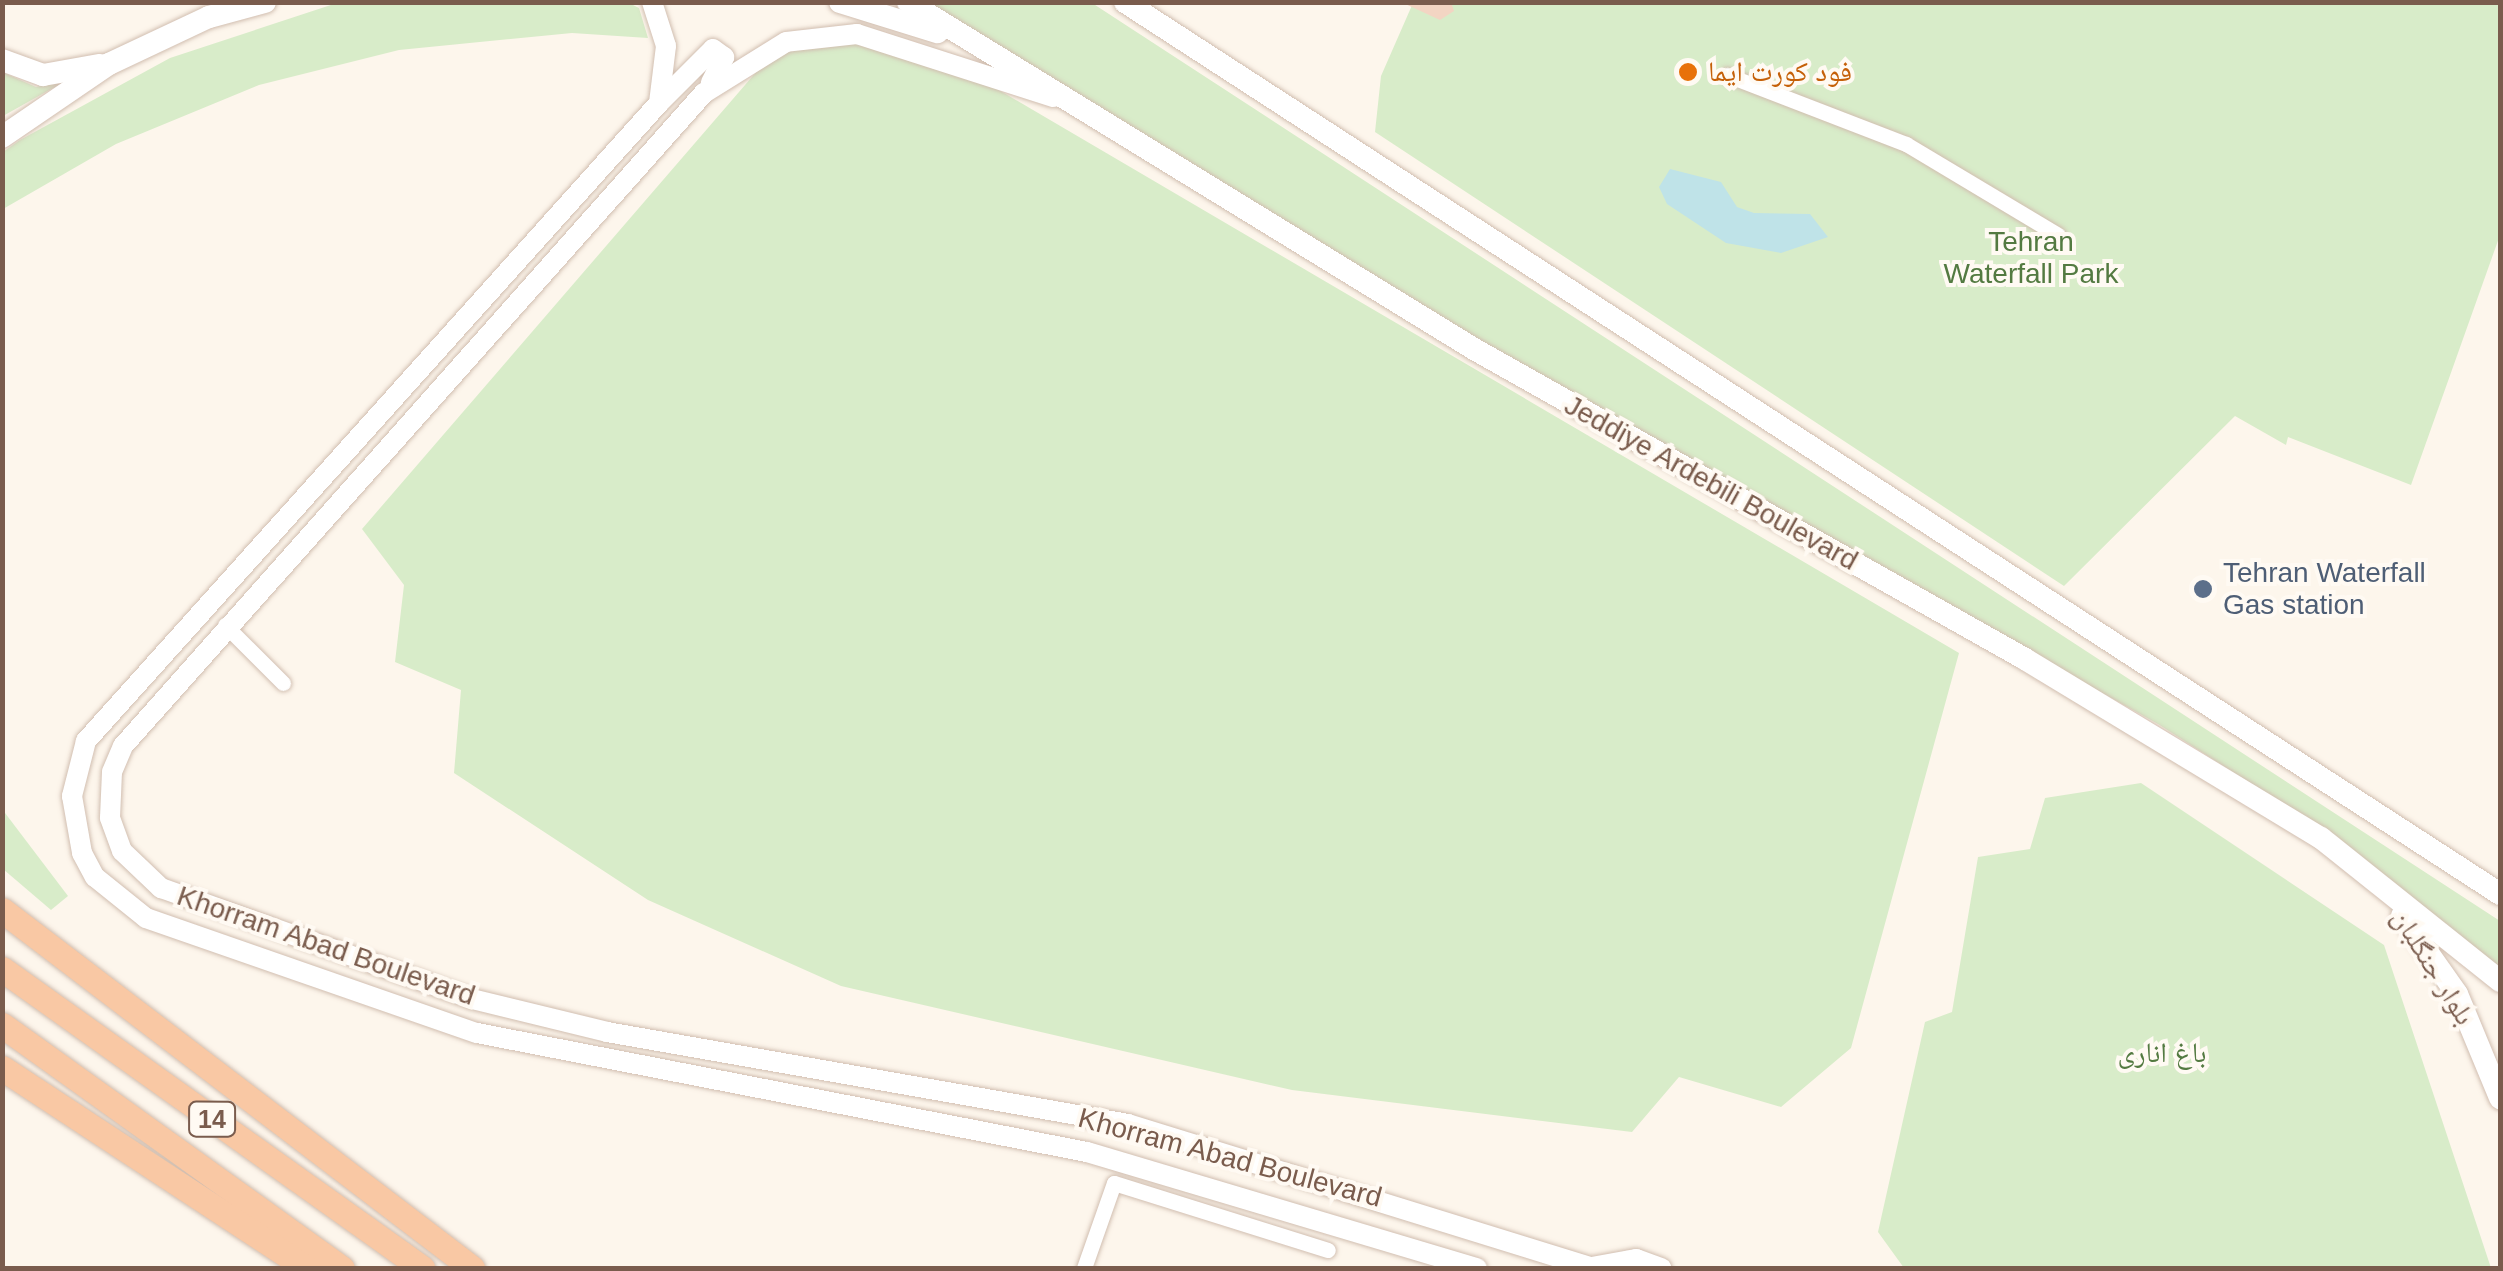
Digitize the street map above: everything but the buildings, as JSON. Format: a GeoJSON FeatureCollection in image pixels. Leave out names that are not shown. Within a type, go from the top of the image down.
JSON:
{"type":"FeatureCollection","features":[{"type":"Feature","properties":{"kind":"highway"},"geometry":{"type":"LineString","coordinates":[[2,901],[40,936]]}},
{"type":"Feature","properties":{"kind":"highway"},"geometry":{"type":"LineString","coordinates":[[2,910],[472,1268]]}},
{"type":"Feature","properties":{"kind":"highway","name":"14"},"geometry":{"type":"LineString","coordinates":[[2,970],[422,1268]]}},
{"type":"Feature","properties":{"kind":"highway","name":"14"},"geometry":{"type":"LineString","coordinates":[[2,1024],[342,1268]]}},
{"type":"Feature","properties":{"kind":"highway"},"geometry":{"type":"LineString","coordinates":[[2,1068],[307,1268]]}},
{"type":"Feature","properties":{"kind":"main road"},"geometry":{"type":"LineString","coordinates":[[2,137],[109,64],[210,17],[265,2]]}},
{"type":"Feature","properties":{"kind":"main road"},"geometry":{"type":"LineString","coordinates":[[840,2],[988,50]]}},
{"type":"Feature","properties":{"kind":"main road","name":"Jeddiye Ardebili Boulevard"},"geometry":{"type":"LineString","coordinates":[[908,2],[1474,350],[2025,659],[2322,838],[2500,982]]}},
{"type":"Feature","properties":{"kind":"main road"},"geometry":{"type":"LineString","coordinates":[[1125,2],[2500,894]]}},
{"type":"Feature","properties":{"kind":"main road"},"geometry":{"type":"LineString","coordinates":[[2,60],[44,75],[109,64]]}},
{"type":"Feature","properties":{"kind":"main road","name":"بلوار جنگلبان"},"geometry":{"type":"LineString","coordinates":[[2386,892],[2456,994],[2500,1098]]}},
{"type":"Feature","properties":{"kind":"street"},"geometry":{"type":"LineString","coordinates":[[652,2],[666,46],[658,103]]}},
{"type":"Feature","properties":{"kind":"street","name":"Khorram Abad Boulevard"},"geometry":{"type":"LineString","coordinates":[[704,93],[786,42],[857,34],[1070,103]]}},
{"type":"Feature","properties":{"kind":"street","name":"Khorram Abad Boulevard"},"geometry":{"type":"LineString","coordinates":[[1477,1268],[1122,1162],[478,1033],[146,918],[95,877],[75,826],[86,740],[169,639],[243,567],[658,103],[713,49],[723,67],[704,93],[262,582],[139,725],[112,772],[110,818],[122,851],[161,888],[472,999],[607,1032],[1128,1124],[1587,1268]]}},
{"type":"Feature","properties":{"kind":"street"},"geometry":{"type":"LineString","coordinates":[[1726,75],[1906,144],[2058,235]]}},
{"type":"Feature","properties":{"kind":"street"},"geometry":{"type":"LineString","coordinates":[[243,567],[262,582]]}},
{"type":"Feature","properties":{"kind":"street"},"geometry":{"type":"LineString","coordinates":[[225,625],[283,683]]}},
{"type":"Feature","properties":{"kind":"street"},"geometry":{"type":"LineString","coordinates":[[1084,1268],[1122,1162]]}},
{"type":"Feature","properties":{"kind":"street"},"geometry":{"type":"LineString","coordinates":[[1114,1183],[1328,1250]]}},
{"type":"Feature","properties":{"kind":"street"},"geometry":{"type":"LineString","coordinates":[[1235,1221],[1244,1198]]}},
{"type":"Feature","properties":{"kind":"street"},"geometry":{"type":"LineString","coordinates":[[1587,1268],[1636,1258],[1661,1268]]}},
{"type":"Feature","properties":{"kind":"green space"},"geometry":{"type":"Polygon","coordinates":[[[340,2],[629,3],[639,8],[648,38],[572,33],[399,50],[259,85],[116,144],[3,209],[3,152],[20,140],[170,58],[340,2]]]}},
{"type":"Feature","properties":{"kind":"green space"},"geometry":{"type":"Polygon","coordinates":[[[926,3],[1092,3],[2500,921],[2500,967],[2278,801],[2158,724],[1610,419],[926,3]]]}},
{"type":"Feature","properties":{"kind":"green space","name":"Tehran Waterfall Park"},"geometry":{"type":"Polygon","coordinates":[[[1413,3],[2500,3],[2500,235],[2411,485],[2288,437],[2286,445],[2235,416],[2064,586],[1375,132],[1381,76],[1413,3]]]}},
{"type":"Feature","properties":{"kind":"green space"},"geometry":{"type":"Polygon","coordinates":[[[844,37],[946,59],[1959,653],[1851,1048],[1781,1107],[1679,1077],[1632,1132],[1292,1090],[841,986],[648,900],[454,773],[461,690],[395,662],[404,585],[362,529],[776,49],[844,37]]]}},
{"type":"Feature","properties":{"kind":"green space"},"geometry":{"type":"Polygon","coordinates":[[[2,72],[36,87],[69,79],[3,116],[2,72]]]}},
{"type":"Feature","properties":{"kind":"green space","name":"باغ اناری"},"geometry":{"type":"Polygon","coordinates":[[[2141,783],[2384,945],[2491,1268],[1904,1268],[1878,1232],[1925,1022],[1952,1012],[1978,857],[2030,849],[2045,798],[2141,783]]]}},
{"type":"Feature","properties":{"kind":"green space"},"geometry":{"type":"Polygon","coordinates":[[[2,809],[68,896],[51,910],[3,869],[2,809]]]}},
{"type":"Feature","properties":{"kind":"water"},"geometry":{"type":"Polygon","coordinates":[[[1670,169],[1721,182],[1737,207],[1754,213],[1810,214],[1828,237],[1781,253],[1726,243],[1667,204],[1659,187],[1670,169]]]}},
{"type":"Feature","properties":{"kind":"place","name":"فود کورت ایما"},"geometry":{"type":"Point","coordinates":[1688,72]}},
{"type":"Feature","properties":{"kind":"place","name":"Tehran Waterfall Gas station"},"geometry":{"type":"Point","coordinates":[2203,589]}}]}
